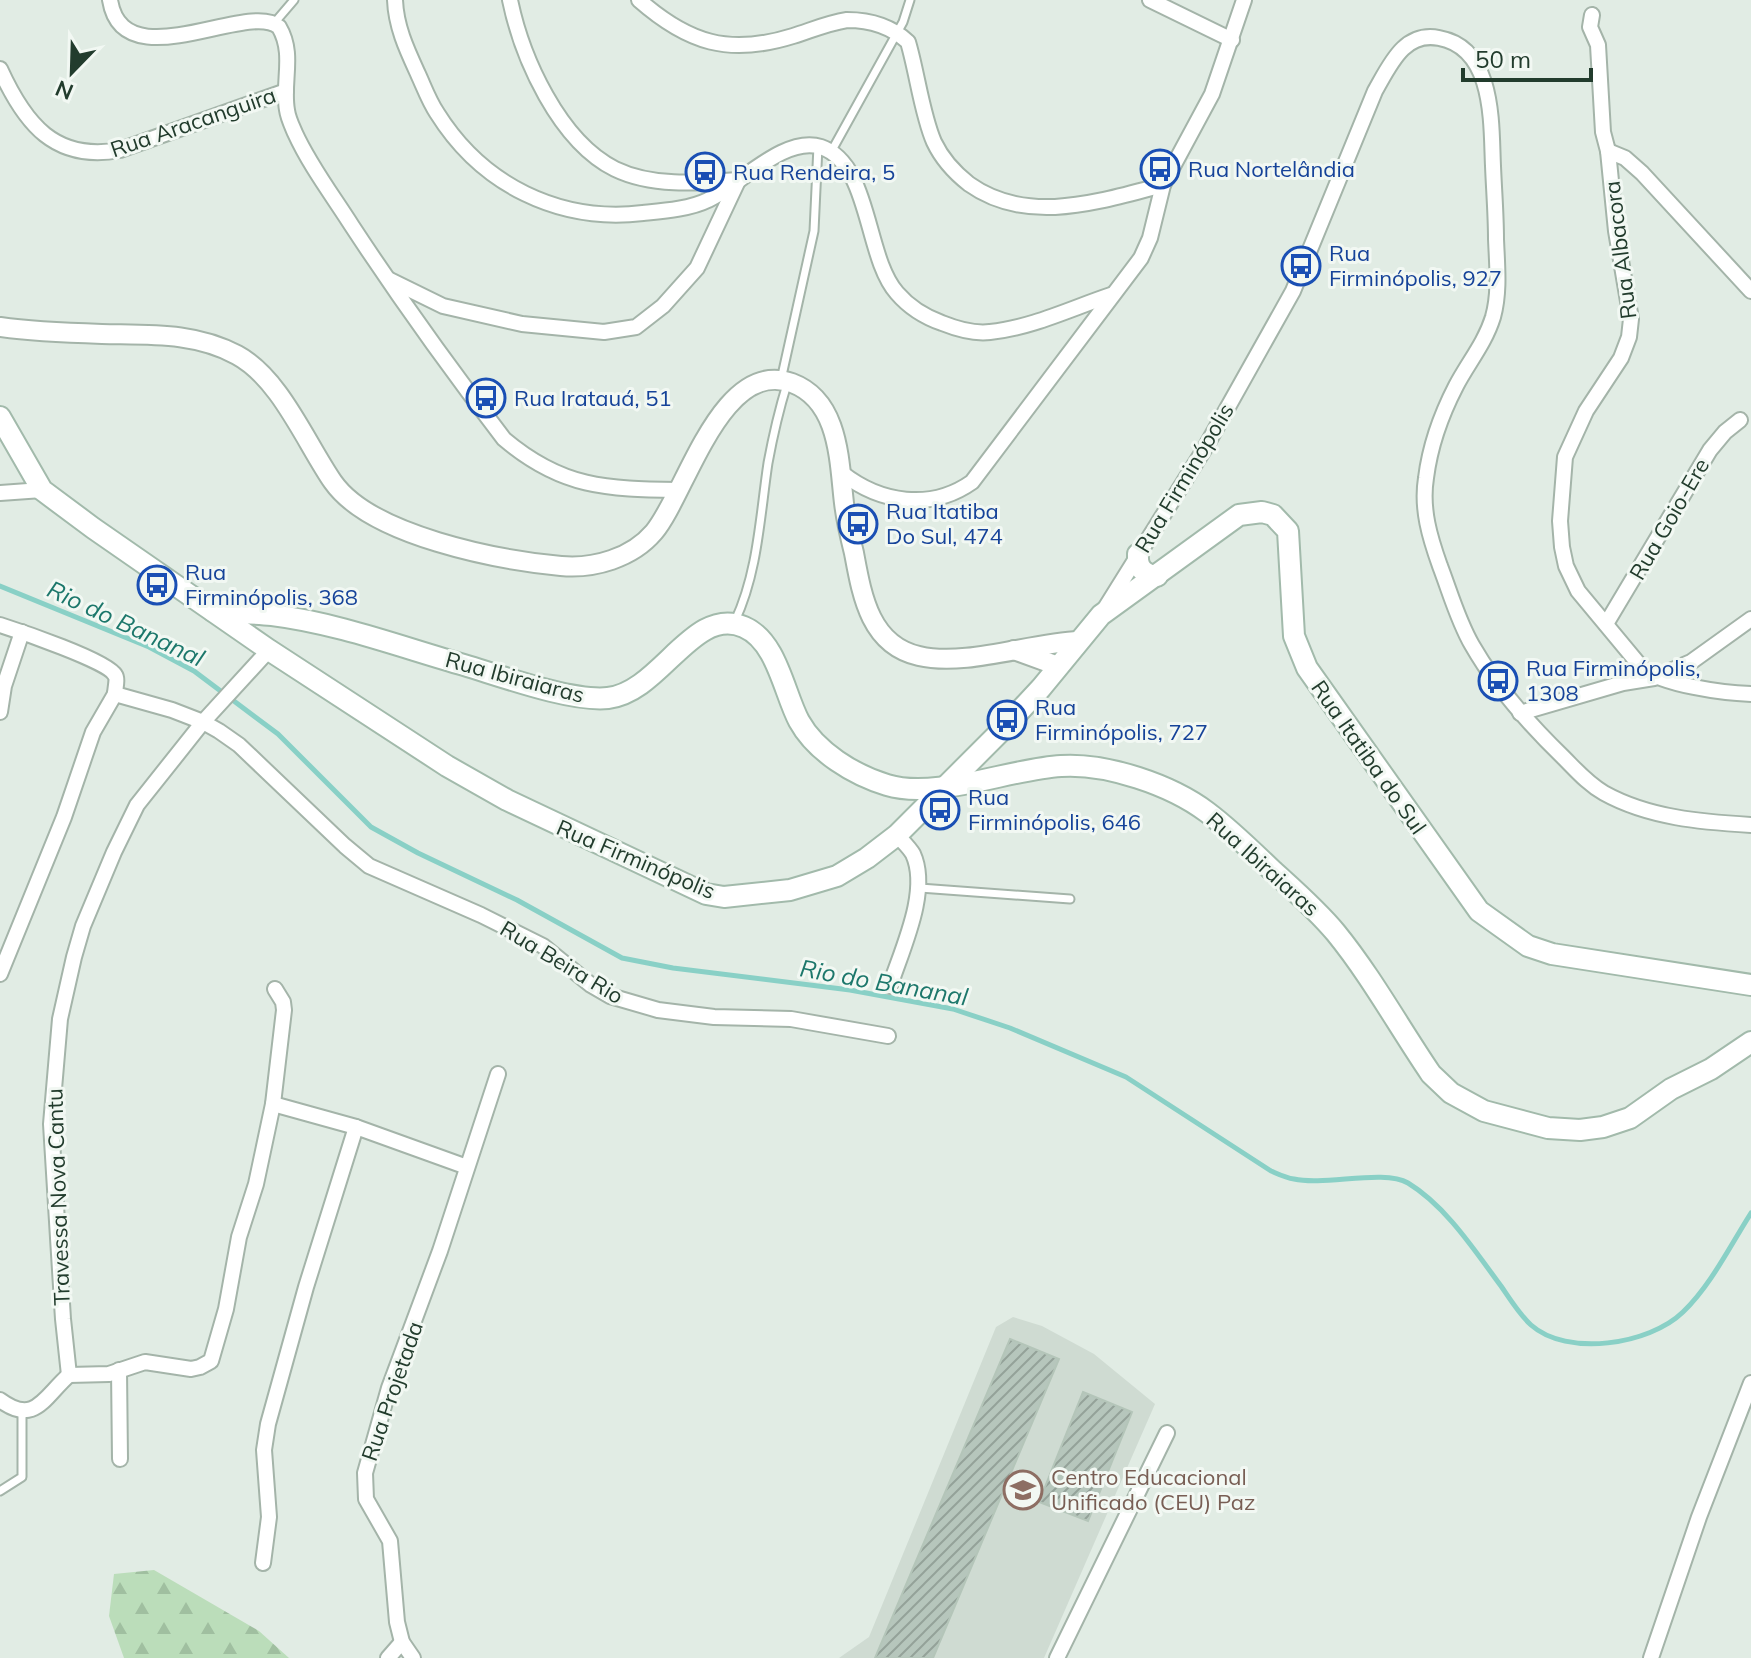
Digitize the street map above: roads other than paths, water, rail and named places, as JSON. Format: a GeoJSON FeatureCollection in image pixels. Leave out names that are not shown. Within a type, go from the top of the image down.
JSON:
{"type":"FeatureCollection","features":[{"type":"Feature","properties":{"kind":"main road","name":"Rua Firminópolis"},"geometry":{"type":"LineString","coordinates":[[0,417],[42,490],[243,632],[264,656],[507,800],[706,894],[724,897],[749,895],[812,884],[837,876],[867,858],[897,835],[946,787],[1041,688],[1101,615]]}},
{"type":"Feature","properties":{"kind":"main road","name":"Rua Itatiba do Sul"},"geometry":{"type":"LineString","coordinates":[[1101,615],[1239,515],[1262,512],[1273,515],[1288,531],[1294,636],[1307,668],[1479,911],[1528,946],[1552,954],[1751,985]]}},
{"type":"Feature","properties":{"kind":"main road"},"geometry":{"type":"LineString","coordinates":[[1138,554],[1139,567],[1157,576]]}},
{"type":"Feature","properties":{"kind":"main road","name":"Rua Ibiraiaras"},"geometry":{"type":"LineString","coordinates":[[213,611],[285,617],[314,623],[521,682],[593,698],[628,693],[648,681],[691,639],[706,629],[719,624],[745,627],[763,644],[808,734],[850,769],[891,786],[946,787],[1026,770],[1082,766],[1137,778],[1204,810],[1287,883],[1336,933],[1431,1074],[1451,1093],[1502,1117],[1560,1130],[1603,1127],[1630,1118],[1671,1089],[1711,1069],[1751,1042]]}},
{"type":"Feature","properties":{"kind":"main road"},"geometry":{"type":"LineString","coordinates":[[243,632],[254,614]]}},
{"type":"Feature","properties":{"kind":"main road"},"geometry":{"type":"LineString","coordinates":[[264,656],[285,617]]}},
{"type":"Feature","properties":{"kind":"street"},"geometry":{"type":"LineString","coordinates":[[110,0],[114,15],[121,24],[145,31],[173,28],[234,12],[260,13],[276,21],[284,35],[286,47],[286,91]]}},
{"type":"Feature","properties":{"kind":"street"},"geometry":{"type":"LineString","coordinates":[[395,0],[400,33],[435,110],[459,143],[482,166],[523,192],[574,212],[623,216],[656,212],[708,201],[790,150],[825,149],[849,172],[857,187],[886,277],[896,293],[927,318],[968,331],[986,333],[1007,330],[1111,295]]}},
{"type":"Feature","properties":{"kind":"street"},"geometry":{"type":"LineString","coordinates":[[510,0],[522,45],[543,90],[582,145],[600,160],[617,170],[641,177],[697,183],[738,180]]}},
{"type":"Feature","properties":{"kind":"street"},"geometry":{"type":"LineString","coordinates":[[639,0],[664,22],[719,45],[759,45],[847,20],[862,20],[897,31],[908,42],[933,141],[943,158],[978,190],[1010,204],[1052,207],[1082,205],[1163,185]]}},
{"type":"Feature","properties":{"kind":"street"},"geometry":{"type":"LineString","coordinates":[[1150,0],[1232,40]]}},
{"type":"Feature","properties":{"kind":"street"},"geometry":{"type":"LineString","coordinates":[[842,473],[874,493],[913,502],[940,499],[959,492],[972,482],[1141,258],[1150,238],[1163,185],[1212,94],[1244,0]]}},
{"type":"Feature","properties":{"kind":"street","name":"Rua Albacora"},"geometry":{"type":"LineString","coordinates":[[1592,15],[1590,27],[1598,45],[1603,132],[1631,319],[1629,337],[1621,358],[1586,411],[1565,457],[1560,521],[1566,566],[1578,591],[1642,668],[1654,678]]}},
{"type":"Feature","properties":{"kind":"street","name":"Rua Firminópolis"},"geometry":{"type":"LineString","coordinates":[[1101,615],[1205,448],[1293,291],[1375,91],[1388,69],[1401,49],[1414,39],[1448,39],[1466,52],[1478,68],[1490,105],[1498,291],[1487,335],[1456,386],[1430,453],[1425,510],[1436,555],[1471,644],[1520,713],[1589,783],[1630,804],[1694,821],[1751,825]]}},
{"type":"Feature","properties":{"kind":"street","name":"Rua Aracanguira"},"geometry":{"type":"LineString","coordinates":[[0,69],[33,126],[49,139],[83,153],[120,150],[286,91],[287,112],[308,158],[386,278],[504,439],[544,468],[592,486],[679,490]]}},
{"type":"Feature","properties":{"kind":"street"},"geometry":{"type":"LineString","coordinates":[[1608,151],[1625,158],[1642,173],[1751,291]]}},
{"type":"Feature","properties":{"kind":"street"},"geometry":{"type":"LineString","coordinates":[[386,278],[443,306],[522,324],[604,332],[636,327],[672,297],[697,268],[738,180]]}},
{"type":"Feature","properties":{"kind":"street"},"geometry":{"type":"LineString","coordinates":[[0,327],[75,334],[176,336],[203,341],[238,356],[257,369],[296,419],[335,485],[356,504],[383,521],[451,546],[535,563],[567,566],[599,565],[631,551],[654,533],[707,435],[732,402],[760,382],[784,381],[807,391],[827,415],[834,431],[844,505],[861,590],[869,616],[880,634],[898,648],[919,656],[955,657],[1047,642],[1079,641]]}},
{"type":"Feature","properties":{"kind":"street","name":"Rua Goio-Ere"},"geometry":{"type":"LineString","coordinates":[[1606,624],[1710,450],[1740,420]]}},
{"type":"Feature","properties":{"kind":"street"},"geometry":{"type":"LineString","coordinates":[[0,493],[42,490]]}},
{"type":"Feature","properties":{"kind":"street"},"geometry":{"type":"LineString","coordinates":[[1520,713],[1608,686],[1654,678],[1691,662],[1751,619]]}},
{"type":"Feature","properties":{"kind":"street"},"geometry":{"type":"LineString","coordinates":[[0,625],[90,660],[114,673],[116,678],[115,694],[93,732],[64,817],[0,974]]}},
{"type":"Feature","properties":{"kind":"street"},"geometry":{"type":"LineString","coordinates":[[0,712],[4,686],[22,632]]}},
{"type":"Feature","properties":{"kind":"street"},"geometry":{"type":"LineString","coordinates":[[1012,650],[1058,666]]}},
{"type":"Feature","properties":{"kind":"street","name":"Travessa Nova Cantu"},"geometry":{"type":"LineString","coordinates":[[69,1375],[51,1124],[53,1079],[65,993],[83,926],[130,816],[203,722],[264,656]]}},
{"type":"Feature","properties":{"kind":"street"},"geometry":{"type":"LineString","coordinates":[[1654,678],[1723,692],[1751,694]]}},
{"type":"Feature","properties":{"kind":"street","name":"Rua Beira Rio"},"geometry":{"type":"LineString","coordinates":[[115,694],[203,722],[239,745],[369,866],[543,946],[591,985],[610,996],[658,1010],[714,1017],[791,1019],[888,1036]]}},
{"type":"Feature","properties":{"kind":"street"},"geometry":{"type":"LineString","coordinates":[[890,986],[920,888],[918,867],[911,851],[897,835]]}},
{"type":"Feature","properties":{"kind":"street"},"geometry":{"type":"LineString","coordinates":[[0,1400],[22,1412],[37,1405],[69,1375],[109,1374],[145,1362],[191,1369],[211,1361],[273,1104],[284,1010],[275,989]]}},
{"type":"Feature","properties":{"kind":"street","name":"Rua Projetada"},"geometry":{"type":"LineString","coordinates":[[413,1658],[402,1642],[395,1605],[390,1541],[366,1499],[365,1473],[389,1388],[421,1305],[498,1074]]}},
{"type":"Feature","properties":{"kind":"street"},"geometry":{"type":"LineString","coordinates":[[273,1104],[356,1127],[467,1167]]}},
{"type":"Feature","properties":{"kind":"street"},"geometry":{"type":"LineString","coordinates":[[263,1563],[269,1517],[264,1450],[268,1424],[306,1287],[356,1127]]}},
{"type":"Feature","properties":{"kind":"street"},"geometry":{"type":"LineString","coordinates":[[119,1370],[120,1459]]}},
{"type":"Feature","properties":{"kind":"street"},"geometry":{"type":"LineString","coordinates":[[1651,1658],[1699,1517],[1751,1383]]}},
{"type":"Feature","properties":{"kind":"street"},"geometry":{"type":"LineString","coordinates":[[1062,1656],[1167,1433]]}},
{"type":"Feature","properties":{"kind":"street"},"geometry":{"type":"LineString","coordinates":[[388,1658],[402,1642]]}},
{"type":"Feature","properties":{"kind":"lane"},"geometry":{"type":"LineString","coordinates":[[276,21],[294,0]]}},
{"type":"Feature","properties":{"kind":"lane"},"geometry":{"type":"LineString","coordinates":[[733,625],[755,556],[769,463],[814,231],[825,149],[897,31],[910,0]]}},
{"type":"Feature","properties":{"kind":"lane"},"geometry":{"type":"LineString","coordinates":[[920,888],[1070,899]]}},
{"type":"Feature","properties":{"kind":"lane"},"geometry":{"type":"LineString","coordinates":[[0,1491],[22,1477],[22,1412]]}},
{"type":"Feature","properties":{"kind":"waterway","name":"Rio do Bananal"},"geometry":{"type":"LineString","coordinates":[[0,586],[149,647],[194,671],[278,734],[371,827],[517,900],[622,958],[673,968],[850,990],[953,1009],[1010,1028],[1126,1077],[1282,1176],[1307,1181],[1384,1177],[1408,1183],[1447,1216],[1523,1316],[1546,1335],[1586,1344],[1608,1343],[1629,1339],[1668,1323],[1683,1312],[1702,1290],[1751,1213]]}},
{"type":"Feature","properties":{"kind":"place","name":"Rua Nortelândia"},"geometry":{"type":"Point","coordinates":[1160,169]}},
{"type":"Feature","properties":{"kind":"place","name":"Rua Rendeira, 5"},"geometry":{"type":"Point","coordinates":[705,172]}},
{"type":"Feature","properties":{"kind":"place","name":"Rua Firminópolis, 927"},"geometry":{"type":"Point","coordinates":[1301,266]}},
{"type":"Feature","properties":{"kind":"place","name":"Rua Iratauá, 51"},"geometry":{"type":"Point","coordinates":[486,398]}},
{"type":"Feature","properties":{"kind":"place","name":"Rua Itatiba Do Sul, 474"},"geometry":{"type":"Point","coordinates":[858,524]}},
{"type":"Feature","properties":{"kind":"place","name":"Rua Firminópolis, 368"},"geometry":{"type":"Point","coordinates":[157,585]}},
{"type":"Feature","properties":{"kind":"place","name":"Rua Firminópolis, 1308"},"geometry":{"type":"Point","coordinates":[1498,681]}},
{"type":"Feature","properties":{"kind":"place","name":"Rua Firminópolis, 727"},"geometry":{"type":"Point","coordinates":[1007,720]}},
{"type":"Feature","properties":{"kind":"place","name":"Rua Firminópolis, 646"},"geometry":{"type":"Point","coordinates":[940,810]}},
{"type":"Feature","properties":{"kind":"place","name":"Centro Educacional Unificado (CEU) Paz"},"geometry":{"type":"Point","coordinates":[1023,1490]}}]}
